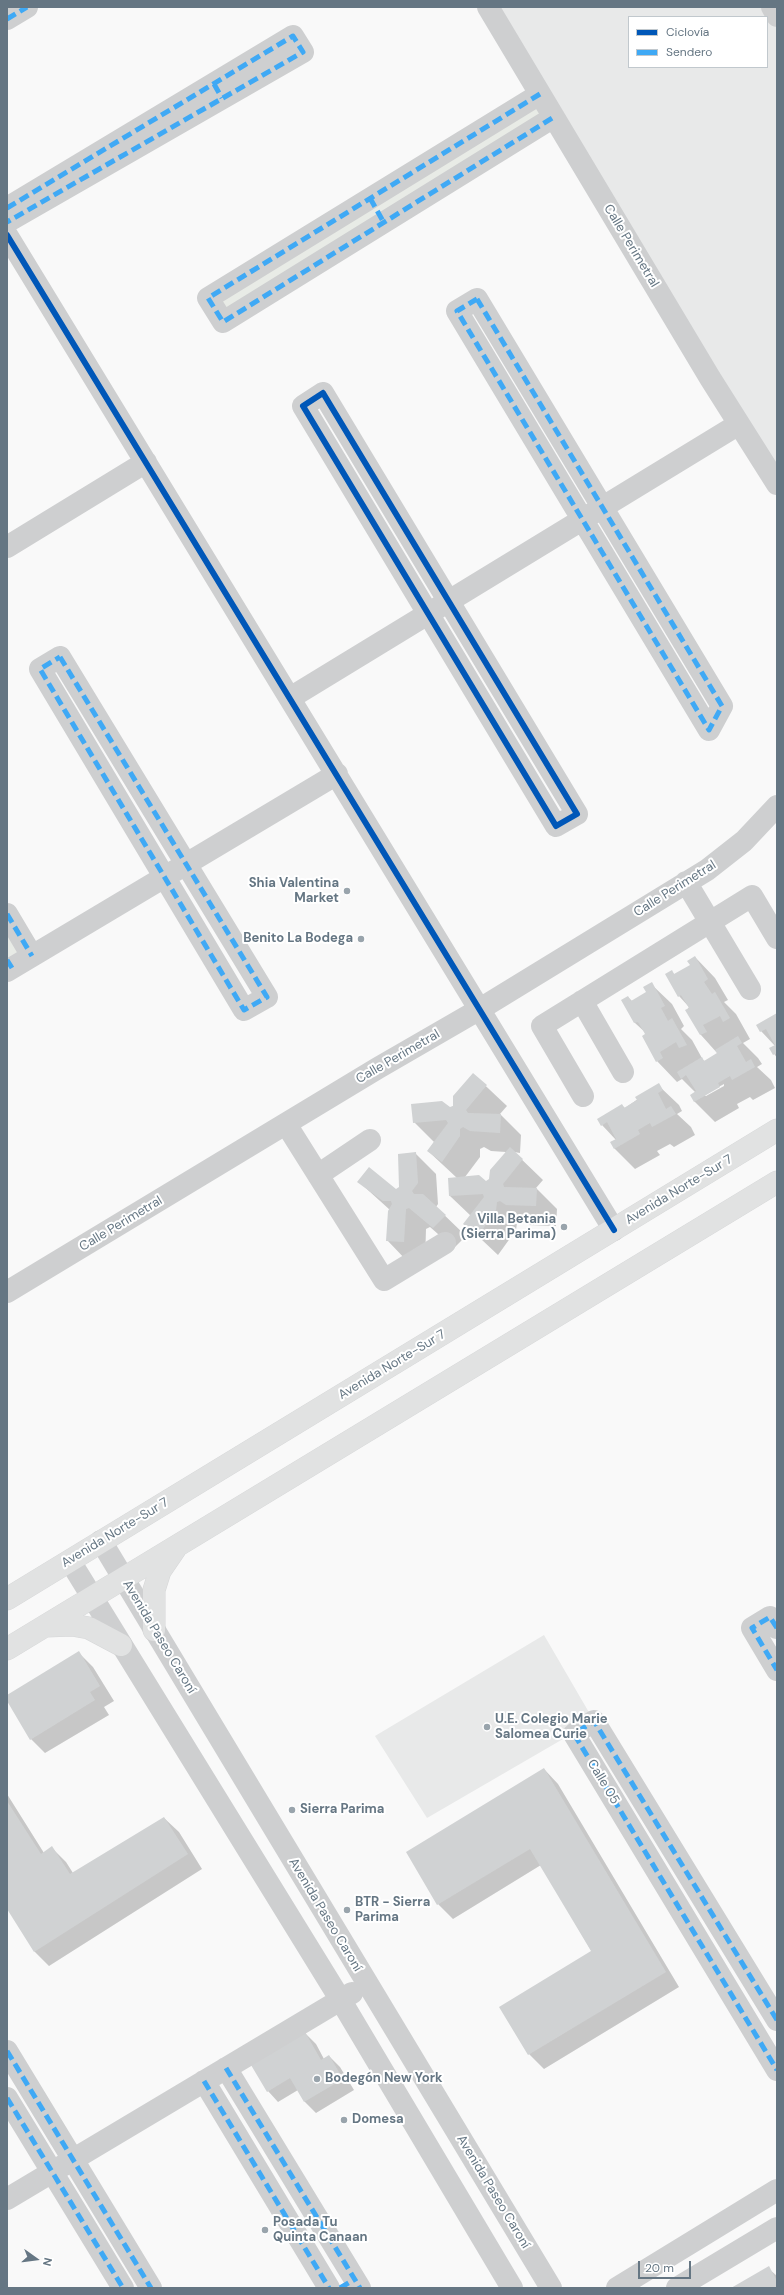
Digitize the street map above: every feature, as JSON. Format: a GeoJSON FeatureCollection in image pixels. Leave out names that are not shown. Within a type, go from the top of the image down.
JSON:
{"type":"FeatureCollection","features":[{"type":"Feature","properties":{"kind":"main road","name":"Avenida Norte-Sur 7"},"geometry":{"type":"LineString","coordinates":[[7,1599],[777,1130]]}},
{"type":"Feature","properties":{"kind":"main road"},"geometry":{"type":"LineString","coordinates":[[7,1649],[181,1542],[777,1182]]}},
{"type":"Feature","properties":{"kind":"main road"},"geometry":{"type":"LineString","coordinates":[[154,1630],[154,1590],[160,1571],[181,1542]]}},
{"type":"Feature","properties":{"kind":"main road"},"geometry":{"type":"LineString","coordinates":[[45,1626],[72,1625],[90,1628],[121,1645]]}},
{"type":"Feature","properties":{"kind":"street"},"geometry":{"type":"LineString","coordinates":[[7,19],[27,7]]}},
{"type":"Feature","properties":{"kind":"street","name":"Calle Perimetral"},"geometry":{"type":"LineString","coordinates":[[488,7],[739,424],[777,484]]}},
{"type":"Feature","properties":{"kind":"street"},"geometry":{"type":"LineString","coordinates":[[772,7],[777,16]]}},
{"type":"Feature","properties":{"kind":"street"},"geometry":{"type":"LineString","coordinates":[[7,208],[218,91],[7,222]]}},
{"type":"Feature","properties":{"kind":"street"},"geometry":{"type":"LineString","coordinates":[[540,94],[208,298],[223,322],[554,117]]}},
{"type":"Feature","properties":{"kind":"street"},"geometry":{"type":"LineString","coordinates":[[370,198],[384,223]]}},
{"type":"Feature","properties":{"kind":"street"},"geometry":{"type":"LineString","coordinates":[[7,235],[614,1230]]}},
{"type":"Feature","properties":{"kind":"street"},"geometry":{"type":"LineString","coordinates":[[478,299],[603,507],[722,706],[709,730],[457,311],[478,299]]}},
{"type":"Feature","properties":{"kind":"street"},"geometry":{"type":"LineString","coordinates":[[323,393],[449,601],[577,814],[556,826],[303,406],[323,393]]}},
{"type":"Feature","properties":{"kind":"street"},"geometry":{"type":"LineString","coordinates":[[290,698],[739,424]]}},
{"type":"Feature","properties":{"kind":"street"},"geometry":{"type":"LineString","coordinates":[[7,547],[146,462]]}},
{"type":"Feature","properties":{"kind":"street"},"geometry":{"type":"LineString","coordinates":[[60,657],[267,997],[244,1010],[165,877],[40,669],[60,657]]}},
{"type":"Feature","properties":{"kind":"street"},"geometry":{"type":"LineString","coordinates":[[9,966],[32,956],[337,774]]}},
{"type":"Feature","properties":{"kind":"street","name":"Calle Perimetral"},"geometry":{"type":"LineString","coordinates":[[9,1288],[480,1010],[686,882],[734,850],[756,830],[777,806]]}},
{"type":"Feature","properties":{"kind":"street"},"geometry":{"type":"LineString","coordinates":[[686,882],[750,990]]}},
{"type":"Feature","properties":{"kind":"street"},"geometry":{"type":"LineString","coordinates":[[583,1096],[542,1026],[752,896],[777,938]]}},
{"type":"Feature","properties":{"kind":"street"},"geometry":{"type":"LineString","coordinates":[[7,914],[32,956]]}},
{"type":"Feature","properties":{"kind":"street"},"geometry":{"type":"LineString","coordinates":[[582,1001],[623,1072]]}},
{"type":"Feature","properties":{"kind":"street"},"geometry":{"type":"LineString","coordinates":[[286,1124],[384,1280],[445,1243]]}},
{"type":"Feature","properties":{"kind":"street"},"geometry":{"type":"LineString","coordinates":[[318,1175],[370,1140]]}},
{"type":"Feature","properties":{"kind":"street","name":"Avenida Paseo Caroní"},"geometry":{"type":"LineString","coordinates":[[101,1542],[550,2288]]}},
{"type":"Feature","properties":{"kind":"street"},"geometry":{"type":"LineString","coordinates":[[70,1561],[340,1999],[512,2288]]}},
{"type":"Feature","properties":{"kind":"street"},"geometry":{"type":"LineString","coordinates":[[777,1628],[770,1617],[752,1628],[777,1670]]}},
{"type":"Feature","properties":{"kind":"street","name":"Calle 05"},"geometry":{"type":"LineString","coordinates":[[777,2020],[594,1721],[574,1734],[777,2070]]}},
{"type":"Feature","properties":{"kind":"street"},"geometry":{"type":"LineString","coordinates":[[7,2200],[340,1999],[367,1985]]}},
{"type":"Feature","properties":{"kind":"street"},"geometry":{"type":"LineString","coordinates":[[7,2051],[151,2288]]}},
{"type":"Feature","properties":{"kind":"street"},"geometry":{"type":"LineString","coordinates":[[226,2068],[352,2285]]}},
{"type":"Feature","properties":{"kind":"street"},"geometry":{"type":"LineString","coordinates":[[204,2081],[329,2288]]}},
{"type":"Feature","properties":{"kind":"street"},"geometry":{"type":"LineString","coordinates":[[7,2098],[123,2288]]}},
{"type":"Feature","properties":{"kind":"street"},"geometry":{"type":"LineString","coordinates":[[617,2288],[777,2190]]}},
{"type":"Feature","properties":{"kind":"street"},"geometry":{"type":"LineString","coordinates":[[677,2288],[777,2228]]}},
{"type":"Feature","properties":{"kind":"shaded area"},"geometry":{"type":"Polygon","coordinates":[[[488,7],[777,7],[777,484],[488,7]]]}},
{"type":"Feature","properties":{"kind":"shaded area"},"geometry":{"type":"Polygon","coordinates":[[[540,94],[554,117],[223,322],[208,298],[540,94]]]}},
{"type":"Feature","properties":{"kind":"shaded area"},"geometry":{"type":"Polygon","coordinates":[[[7,914],[32,956],[7,960],[7,914]]]}},
{"type":"Feature","properties":{"kind":"shaded area","name":"U.E. Colegio Marie Salomea Curie"},"geometry":{"type":"Polygon","coordinates":[[[544,1635],[594,1721],[427,1818],[375,1736],[544,1635]]]}},
{"type":"Feature","properties":{"kind":"building"},"geometry":{"type":"Polygon","coordinates":[[[695,956],[708,979],[704,982],[712,994],[715,992],[730,1018],[723,1022],[720,1016],[703,1025],[707,1032],[700,1035],[685,1010],[689,1008],[681,995],[678,997],[665,974],[672,970],[674,974],[690,965],[687,961],[695,956]]]}},
{"type":"Feature","properties":{"kind":"building"},"geometry":{"type":"Polygon","coordinates":[[[652,982],[665,1006],[661,1008],[668,1021],[672,1018],[687,1045],[679,1048],[676,1042],[660,1052],[663,1058],[656,1062],[642,1036],[645,1034],[638,1022],[634,1023],[621,1000],[628,996],[631,1001],[646,992],[643,987],[652,982]]]}},
{"type":"Feature","properties":{"kind":"building"},"geometry":{"type":"Polygon","coordinates":[[[777,1013],[777,1053],[773,1055],[769,1048],[775,1045],[766,1029],[760,1032],[756,1025],[777,1013]]]}},
{"type":"Feature","properties":{"kind":"building"},"geometry":{"type":"Polygon","coordinates":[[[738,1036],[742,1043],[737,1046],[746,1062],[751,1059],[755,1067],[732,1080],[730,1076],[718,1083],[720,1087],[694,1102],[690,1095],[696,1091],[686,1075],[681,1079],[677,1072],[702,1057],[704,1061],[717,1053],[715,1050],[738,1036]]]}},
{"type":"Feature","properties":{"kind":"building"},"geometry":{"type":"Polygon","coordinates":[[[473,1073],[487,1085],[466,1110],[468,1113],[501,1114],[500,1133],[470,1131],[463,1127],[460,1129],[460,1136],[442,1162],[427,1151],[448,1123],[446,1120],[413,1123],[411,1104],[442,1101],[450,1107],[453,1106],[453,1096],[473,1073]]]}},
{"type":"Feature","properties":{"kind":"building"},"geometry":{"type":"Polygon","coordinates":[[[659,1083],[663,1090],[658,1093],[666,1109],[671,1106],[676,1114],[652,1127],[650,1123],[638,1130],[640,1134],[614,1149],[610,1142],[616,1139],[607,1122],[601,1126],[597,1119],[622,1104],[624,1108],[637,1100],[635,1097],[659,1083]]]}},
{"type":"Feature","properties":{"kind":"building"},"geometry":{"type":"Polygon","coordinates":[[[510,1147],[523,1159],[503,1184],[504,1187],[537,1188],[536,1206],[506,1205],[500,1201],[497,1202],[496,1210],[478,1236],[463,1224],[484,1197],[483,1194],[449,1196],[448,1178],[479,1175],[486,1181],[489,1179],[490,1170],[510,1147]]]}},
{"type":"Feature","properties":{"kind":"building"},"geometry":{"type":"Polygon","coordinates":[[[416,1152],[418,1183],[412,1191],[414,1194],[423,1194],[446,1215],[433,1228],[409,1208],[406,1209],[404,1242],[386,1241],[388,1211],[392,1204],[391,1201],[383,1201],[357,1182],[369,1167],[396,1189],[399,1187],[398,1154],[416,1152]]]}},
{"type":"Feature","properties":{"kind":"building"},"geometry":{"type":"Polygon","coordinates":[[[79,1651],[100,1686],[90,1692],[95,1700],[30,1740],[7,1701],[7,1695],[79,1651]]]}},
{"type":"Feature","properties":{"kind":"building"},"geometry":{"type":"Polygon","coordinates":[[[544,1768],[666,1972],[528,2055],[499,2007],[591,1951],[530,1849],[437,1905],[406,1852],[544,1768]]]}},
{"type":"Feature","properties":{"kind":"building"},"geometry":{"type":"Polygon","coordinates":[[[7,1801],[41,1854],[52,1846],[70,1874],[164,1817],[188,1854],[34,1952],[7,1909],[7,1801]]]}},
{"type":"Feature","properties":{"kind":"building"},"geometry":{"type":"Polygon","coordinates":[[[305,2032],[321,2060],[329,2055],[343,2079],[304,2102],[290,2078],[267,2092],[251,2065],[305,2032]]]}},
{"type":"Feature","properties":{"kind":"building"},"geometry":{"type":"Polygon","coordinates":[[[769,2266],[777,2281],[777,2288],[731,2288],[769,2266]]]}},
{"type":"Feature","properties":{"kind":"marked path"},"geometry":{"type":"LineString","coordinates":[[7,19],[27,7]]}},
{"type":"Feature","properties":{"kind":"marked path"},"geometry":{"type":"LineString","coordinates":[[7,208],[293,36],[303,52],[7,222]]}},
{"type":"Feature","properties":{"kind":"marked path"},"geometry":{"type":"LineString","coordinates":[[214,84],[222,98]]}},
{"type":"Feature","properties":{"kind":"marked path"},"geometry":{"type":"LineString","coordinates":[[540,94],[208,298],[223,322],[554,117]]}},
{"type":"Feature","properties":{"kind":"marked path"},"geometry":{"type":"LineString","coordinates":[[370,198],[384,223]]}},
{"type":"Feature","properties":{"kind":"marked path"},"geometry":{"type":"LineString","coordinates":[[477,299],[722,706],[709,730],[457,311],[477,299]]}},
{"type":"Feature","properties":{"kind":"marked path"},"geometry":{"type":"LineString","coordinates":[[60,657],[267,997],[244,1010],[40,669],[60,657]]}},
{"type":"Feature","properties":{"kind":"marked path"},"geometry":{"type":"LineString","coordinates":[[7,914],[32,956]]}},
{"type":"Feature","properties":{"kind":"marked path"},"geometry":{"type":"LineString","coordinates":[[7,960],[12,968]]}},
{"type":"Feature","properties":{"kind":"marked path"},"geometry":{"type":"LineString","coordinates":[[777,1628],[770,1617],[752,1628],[777,1670]]}},
{"type":"Feature","properties":{"kind":"marked path"},"geometry":{"type":"LineString","coordinates":[[777,2020],[594,1721],[574,1734],[777,2070]]}},
{"type":"Feature","properties":{"kind":"marked path"},"geometry":{"type":"LineString","coordinates":[[7,2051],[151,2288]]}},
{"type":"Feature","properties":{"kind":"marked path"},"geometry":{"type":"LineString","coordinates":[[226,2068],[360,2288]]}},
{"type":"Feature","properties":{"kind":"marked path"},"geometry":{"type":"LineString","coordinates":[[204,2081],[329,2288]]}},
{"type":"Feature","properties":{"kind":"marked path"},"geometry":{"type":"LineString","coordinates":[[7,2098],[123,2288]]}},
{"type":"Feature","properties":{"kind":"marked path"},"geometry":{"type":"LineString","coordinates":[[340,2288],[355,2279]]}},
{"type":"Feature","properties":{"kind":"cycle path"},"geometry":{"type":"LineString","coordinates":[[7,235],[614,1230]]}},
{"type":"Feature","properties":{"kind":"cycle path"},"geometry":{"type":"LineString","coordinates":[[323,393],[577,814],[556,826],[303,406],[323,393]]}},
{"type":"Feature","properties":{"kind":"place","name":"Shia Valentina Market"},"geometry":{"type":"Point","coordinates":[347,891]}},
{"type":"Feature","properties":{"kind":"place","name":"Benito La Bodega"},"geometry":{"type":"Point","coordinates":[361,939]}},
{"type":"Feature","properties":{"kind":"place","name":"Villa Betania (Sierra Parima)"},"geometry":{"type":"Point","coordinates":[564,1227]}},
{"type":"Feature","properties":{"kind":"place","name":"U.E. Colegio Marie Salomea Curie"},"geometry":{"type":"Point","coordinates":[487,1727]}},
{"type":"Feature","properties":{"kind":"place","name":"Sierra Parima"},"geometry":{"type":"Point","coordinates":[292,1810]}},
{"type":"Feature","properties":{"kind":"place","name":"BTR - Sierra Parima"},"geometry":{"type":"Point","coordinates":[347,1910]}},
{"type":"Feature","properties":{"kind":"place","name":"Bodegón New York"},"geometry":{"type":"Point","coordinates":[317,2079]}},
{"type":"Feature","properties":{"kind":"place","name":"Domesa"},"geometry":{"type":"Point","coordinates":[344,2120]}},
{"type":"Feature","properties":{"kind":"place","name":"Posada Tu Quinta Canaan"},"geometry":{"type":"Point","coordinates":[265,2230]}}]}
